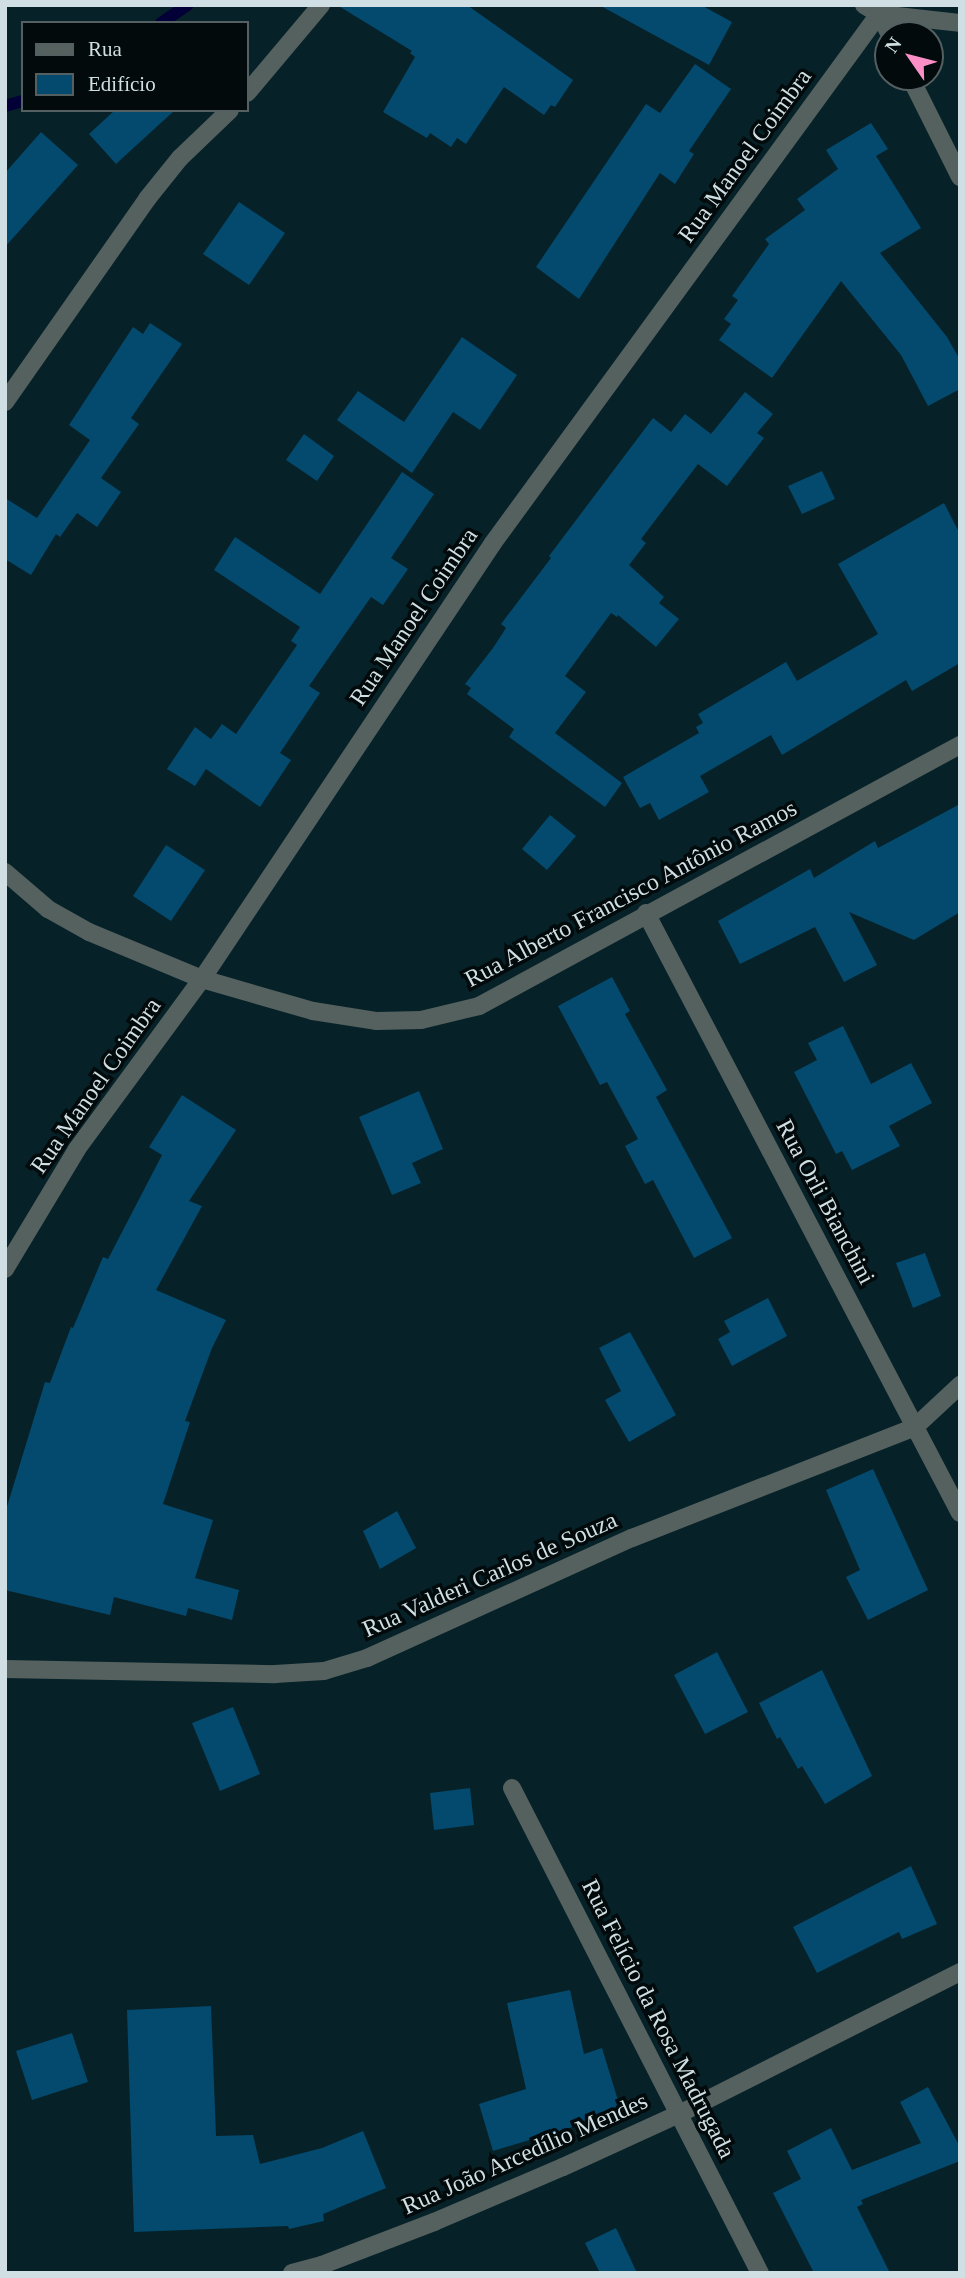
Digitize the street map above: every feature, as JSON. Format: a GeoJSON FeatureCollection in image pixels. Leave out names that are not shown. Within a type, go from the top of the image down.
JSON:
{"type":"FeatureCollection","features":[{"type":"Feature","properties":{"kind":"street"},"geometry":{"type":"LineString","coordinates":[[248,92],[278,60],[321,5]]}},
{"type":"Feature","properties":{"kind":"street"},"geometry":{"type":"LineString","coordinates":[[875,8],[960,23]]}},
{"type":"Feature","properties":{"kind":"street","name":"Rua Manoel Coimbra"},"geometry":{"type":"LineString","coordinates":[[5,1269],[77,1149],[201,979],[494,543],[875,8]]}},
{"type":"Feature","properties":{"kind":"street"},"geometry":{"type":"LineString","coordinates":[[917,91],[960,177]]}},
{"type":"Feature","properties":{"kind":"street"},"geometry":{"type":"LineString","coordinates":[[5,402],[146,199],[180,158],[228,112]]}},
{"type":"Feature","properties":{"kind":"street","name":"Rua Alberto Francisco Antônio Ramos"},"geometry":{"type":"LineString","coordinates":[[5,872],[48,909],[89,932],[201,979],[313,1011],[377,1021],[421,1020],[479,1006],[960,745]]}},
{"type":"Feature","properties":{"kind":"street","name":"Rua Orli Bianchini"},"geometry":{"type":"LineString","coordinates":[[646,914],[960,1513]]}},
{"type":"Feature","properties":{"kind":"street","name":"Rua Valderi Carlos de Souza"},"geometry":{"type":"LineString","coordinates":[[5,1669],[275,1674],[324,1671],[367,1658],[632,1538],[915,1427],[960,1385]]}},
{"type":"Feature","properties":{"kind":"street","name":"Rua Felício da Rosa Madrugada"},"geometry":{"type":"LineString","coordinates":[[513,1788],[760,2273]]}},
{"type":"Feature","properties":{"kind":"street","name":"Rua João Arcedílio Mendes"},"geometry":{"type":"LineString","coordinates":[[292,2273],[322,2265],[434,2222],[679,2114],[960,1972]]}},
{"type":"Feature","properties":{"kind":"building"},"geometry":{"type":"Polygon","coordinates":[[[337,5],[467,5],[573,80],[555,107],[551,105],[544,115],[504,87],[466,144],[457,138],[451,147],[430,133],[427,138],[383,112],[415,57],[410,53],[412,51],[337,5]]]}},
{"type":"Feature","properties":{"kind":"building"},"geometry":{"type":"Polygon","coordinates":[[[599,5],[701,5],[732,22],[709,65],[599,5]]]}},
{"type":"Feature","properties":{"kind":"building"},"geometry":{"type":"Polygon","coordinates":[[[695,64],[731,89],[689,151],[694,154],[675,184],[660,173],[579,299],[536,267],[646,104],[660,113],[695,64]]]}},
{"type":"Feature","properties":{"kind":"building"},"geometry":{"type":"Polygon","coordinates":[[[113,112],[173,112],[116,164],[89,134],[113,112]]]}},
{"type":"Feature","properties":{"kind":"building"},"geometry":{"type":"Polygon","coordinates":[[[871,123],[888,149],[876,156],[921,228],[880,253],[947,337],[960,360],[960,389],[928,406],[901,355],[841,281],[772,378],[719,340],[731,324],[724,319],[738,300],[732,296],[769,244],[765,239],[805,210],[797,199],[838,169],[826,150],[871,123]]]}},
{"type":"Feature","properties":{"kind":"building"},"geometry":{"type":"Polygon","coordinates":[[[41,132],[78,165],[5,247],[5,173],[41,132]]]}},
{"type":"Feature","properties":{"kind":"building"},"geometry":{"type":"Polygon","coordinates":[[[239,202],[285,233],[249,285],[203,254],[239,202]]]}},
{"type":"Feature","properties":{"kind":"building"},"geometry":{"type":"Polygon","coordinates":[[[150,323],[182,344],[131,418],[139,424],[101,478],[121,492],[97,527],[77,513],[60,537],[56,534],[31,575],[5,559],[5,498],[37,518],[90,440],[69,425],[133,327],[143,334],[150,323]]]}},
{"type":"Feature","properties":{"kind":"building"},"geometry":{"type":"Polygon","coordinates":[[[462,337],[517,375],[480,430],[453,412],[412,473],[337,420],[358,391],[404,422],[462,337]]]}},
{"type":"Feature","properties":{"kind":"building"},"geometry":{"type":"Polygon","coordinates":[[[745,392],[773,414],[757,433],[764,438],[727,486],[698,464],[641,539],[646,543],[629,565],[664,597],[659,603],[679,619],[656,647],[618,615],[617,617],[611,613],[565,676],[586,692],[555,733],[622,783],[605,807],[509,737],[514,729],[467,694],[471,688],[465,684],[493,648],[506,628],[501,624],[551,558],[549,556],[653,418],[671,432],[685,414],[711,434],[745,392]]]}},
{"type":"Feature","properties":{"kind":"building"},"geometry":{"type":"Polygon","coordinates":[[[304,434],[334,456],[317,481],[286,460],[304,434]]]}},
{"type":"Feature","properties":{"kind":"building"},"geometry":{"type":"Polygon","coordinates":[[[822,471],[835,499],[802,514],[788,486],[822,471]]]}},
{"type":"Feature","properties":{"kind":"building"},"geometry":{"type":"Polygon","coordinates":[[[402,472],[434,494],[391,558],[408,569],[383,605],[371,597],[309,686],[320,693],[280,753],[291,760],[260,807],[206,769],[195,786],[167,769],[195,727],[211,739],[222,724],[236,734],[297,645],[291,641],[300,627],[214,570],[235,537],[320,594],[402,472]]]}},
{"type":"Feature","properties":{"kind":"building"},"geometry":{"type":"Polygon","coordinates":[[[944,503],[960,534],[960,663],[912,691],[906,680],[782,755],[771,735],[700,776],[709,792],[659,820],[650,803],[640,808],[623,777],[699,733],[696,727],[703,723],[698,714],[786,662],[797,681],[878,634],[838,564],[944,503]]]}},
{"type":"Feature","properties":{"kind":"building"},"geometry":{"type":"Polygon","coordinates":[[[960,804],[960,912],[914,940],[849,912],[877,965],[844,982],[815,927],[740,964],[718,921],[810,869],[814,878],[875,841],[878,848],[960,804]]]}},
{"type":"Feature","properties":{"kind":"building"},"geometry":{"type":"Polygon","coordinates":[[[550,815],[576,836],[547,870],[522,849],[550,815]]]}},
{"type":"Feature","properties":{"kind":"building"},"geometry":{"type":"Polygon","coordinates":[[[166,845],[205,870],[171,921],[133,896],[166,845]]]}},
{"type":"Feature","properties":{"kind":"building"},"geometry":{"type":"Polygon","coordinates":[[[612,977],[630,1011],[625,1014],[667,1090],[656,1097],[732,1238],[694,1258],[653,1180],[645,1184],[625,1146],[638,1139],[607,1082],[600,1085],[558,1006],[612,977]]]}},
{"type":"Feature","properties":{"kind":"building"},"geometry":{"type":"Polygon","coordinates":[[[843,1026],[871,1084],[911,1063],[932,1103],[889,1126],[900,1146],[852,1170],[842,1151],[836,1154],[794,1072],[817,1060],[808,1043],[843,1026]]]}},
{"type":"Feature","properties":{"kind":"building"},"geometry":{"type":"Polygon","coordinates":[[[419,1091],[443,1149],[412,1163],[421,1183],[392,1195],[359,1117],[419,1091]]]}},
{"type":"Feature","properties":{"kind":"building"},"geometry":{"type":"Polygon","coordinates":[[[182,1095],[236,1130],[189,1201],[202,1206],[156,1290],[226,1320],[212,1348],[185,1421],[190,1422],[163,1504],[213,1520],[195,1578],[239,1590],[232,1620],[188,1608],[186,1616],[114,1597],[110,1615],[5,1590],[5,1513],[45,1382],[50,1383],[71,1327],[73,1328],[103,1257],[108,1259],[162,1155],[149,1147],[182,1095]]]}},
{"type":"Feature","properties":{"kind":"building"},"geometry":{"type":"Polygon","coordinates":[[[925,1253],[941,1296],[913,1308],[896,1263],[925,1253]]]}},
{"type":"Feature","properties":{"kind":"building"},"geometry":{"type":"Polygon","coordinates":[[[768,1298],[787,1336],[732,1366],[718,1339],[730,1332],[724,1321],[768,1298]]]}},
{"type":"Feature","properties":{"kind":"building"},"geometry":{"type":"Polygon","coordinates":[[[630,1332],[676,1415],[629,1442],[605,1400],[621,1391],[599,1348],[630,1332]]]}},
{"type":"Feature","properties":{"kind":"building"},"geometry":{"type":"Polygon","coordinates":[[[873,1469],[928,1590],[868,1620],[846,1577],[860,1570],[826,1490],[873,1469]]]}},
{"type":"Feature","properties":{"kind":"building"},"geometry":{"type":"Polygon","coordinates":[[[397,1511],[416,1548],[380,1569],[363,1531],[397,1511]]]}},
{"type":"Feature","properties":{"kind":"building"},"geometry":{"type":"Polygon","coordinates":[[[717,1652],[748,1712],[705,1734],[674,1675],[717,1652]]]}},
{"type":"Feature","properties":{"kind":"building"},"geometry":{"type":"Polygon","coordinates":[[[822,1670],[872,1776],[825,1804],[802,1766],[798,1769],[780,1737],[777,1739],[759,1703],[822,1670]]]}},
{"type":"Feature","properties":{"kind":"building"},"geometry":{"type":"Polygon","coordinates":[[[233,1707],[260,1774],[220,1791],[192,1723],[233,1707]]]}},
{"type":"Feature","properties":{"kind":"building"},"geometry":{"type":"Polygon","coordinates":[[[470,1788],[474,1825],[434,1830],[430,1793],[470,1788]]]}},
{"type":"Feature","properties":{"kind":"building"},"geometry":{"type":"Polygon","coordinates":[[[911,1866],[937,1924],[902,1939],[899,1932],[817,1973],[793,1927],[911,1866]]]}},
{"type":"Feature","properties":{"kind":"building"},"geometry":{"type":"Polygon","coordinates":[[[570,1990],[584,2054],[602,2048],[623,2117],[581,2130],[579,2125],[493,2151],[479,2104],[526,2089],[507,2003],[570,1990]]]}},
{"type":"Feature","properties":{"kind":"building"},"geometry":{"type":"Polygon","coordinates":[[[211,2006],[216,2136],[253,2135],[260,2164],[322,2148],[363,2131],[386,2188],[323,2214],[324,2221],[289,2229],[288,2226],[134,2232],[127,2010],[211,2006]]]}},
{"type":"Feature","properties":{"kind":"building"},"geometry":{"type":"Polygon","coordinates":[[[72,2033],[88,2082],[32,2100],[16,2051],[72,2033]]]}},
{"type":"Feature","properties":{"kind":"building"},"geometry":{"type":"Polygon","coordinates":[[[928,2087],[960,2147],[960,2161],[861,2200],[863,2204],[857,2207],[890,2273],[814,2273],[773,2193],[801,2179],[787,2151],[831,2128],[852,2170],[921,2143],[900,2102],[928,2087]]]}},
{"type":"Feature","properties":{"kind":"building"},"geometry":{"type":"Polygon","coordinates":[[[616,2228],[637,2273],[600,2273],[585,2243],[616,2228]]]}},
{"type":"Feature","properties":{"kind":"waterway"},"geometry":{"type":"LineString","coordinates":[[164,21],[188,5]]}},
{"type":"Feature","properties":{"kind":"waterway"},"geometry":{"type":"LineString","coordinates":[[5,106],[21,102]]}}]}
